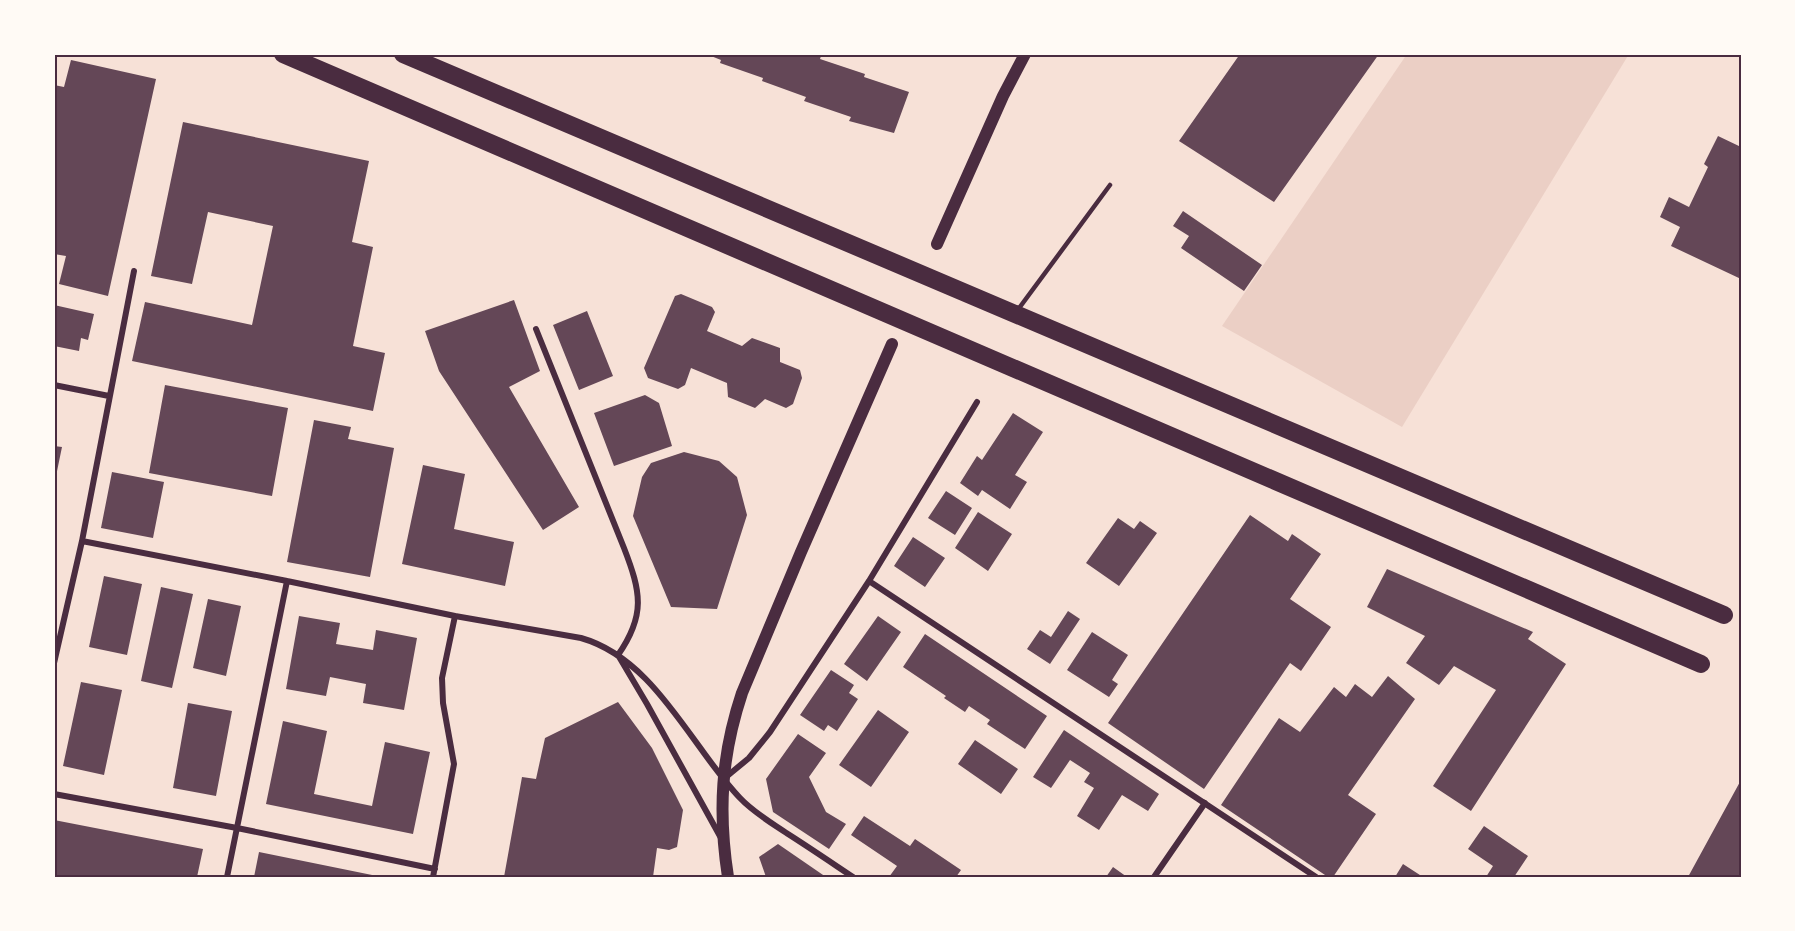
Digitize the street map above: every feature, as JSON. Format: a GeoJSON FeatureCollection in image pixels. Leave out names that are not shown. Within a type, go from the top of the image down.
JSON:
{"type":"FeatureCollection","features":[{"type":"Feature","properties":{"kind":"highway"},"geometry":{"type":"LineString","coordinates":[[283,54],[1701,664]]}},
{"type":"Feature","properties":{"kind":"highway"},"geometry":{"type":"LineString","coordinates":[[403,54],[1724,615]]}},
{"type":"Feature","properties":{"kind":"main road"},"geometry":{"type":"LineString","coordinates":[[937,244],[1003,96],[1025,54]]}},
{"type":"Feature","properties":{"kind":"main road"},"geometry":{"type":"LineString","coordinates":[[728,877],[723,842],[724,779],[731,729],[742,693],[891,344]]}},
{"type":"Feature","properties":{"kind":"street"},"geometry":{"type":"LineString","coordinates":[[54,663],[82,541],[134,271]]}},
{"type":"Feature","properties":{"kind":"street"},"geometry":{"type":"LineString","coordinates":[[536,329],[636,583],[637,619],[631,635],[618,655]]}},
{"type":"Feature","properties":{"kind":"street"},"geometry":{"type":"LineString","coordinates":[[54,385],[109,396]]}},
{"type":"Feature","properties":{"kind":"street"},"geometry":{"type":"LineString","coordinates":[[724,779],[748,758],[770,732],[869,581],[977,402]]}},
{"type":"Feature","properties":{"kind":"street"},"geometry":{"type":"LineString","coordinates":[[82,541],[597,643],[618,655],[651,685],[724,779],[754,811],[854,877]]}},
{"type":"Feature","properties":{"kind":"street"},"geometry":{"type":"LineString","coordinates":[[227,877],[286,581]]}},
{"type":"Feature","properties":{"kind":"street"},"geometry":{"type":"LineString","coordinates":[[869,581],[1316,877]]}},
{"type":"Feature","properties":{"kind":"street"},"geometry":{"type":"LineString","coordinates":[[433,877],[454,764],[443,703],[442,678],[455,616]]}},
{"type":"Feature","properties":{"kind":"street"},"geometry":{"type":"LineString","coordinates":[[618,655],[723,842]]}},
{"type":"Feature","properties":{"kind":"street"},"geometry":{"type":"LineString","coordinates":[[54,794],[237,828],[435,869]]}},
{"type":"Feature","properties":{"kind":"street"},"geometry":{"type":"LineString","coordinates":[[1154,877],[1205,803]]}},
{"type":"Feature","properties":{"kind":"lane"},"geometry":{"type":"LineString","coordinates":[[1015,314],[1110,185]]}},
{"type":"Feature","properties":{"kind":"shaded area"},"geometry":{"type":"Polygon","coordinates":[[[1407,54],[1629,54],[1402,427],[1222,326],[1407,54]]]}},
{"type":"Feature","properties":{"kind":"building"},"geometry":{"type":"Polygon","coordinates":[[[706,54],[814,54],[821,56],[820,59],[865,74],[864,77],[909,92],[894,133],[849,121],[851,117],[804,101],[806,97],[762,81],[763,78],[720,63],[721,60],[706,54]]]}},
{"type":"Feature","properties":{"kind":"building"},"geometry":{"type":"Polygon","coordinates":[[[1240,54],[1379,54],[1274,202],[1179,141],[1240,54]]]}},
{"type":"Feature","properties":{"kind":"building"},"geometry":{"type":"Polygon","coordinates":[[[71,60],[156,79],[108,296],[59,284],[66,256],[54,254],[54,85],[64,87],[71,60]]]}},
{"type":"Feature","properties":{"kind":"building"},"geometry":{"type":"Polygon","coordinates":[[[183,122],[369,161],[352,242],[373,247],[353,346],[385,353],[373,411],[132,361],[145,302],[252,325],[273,226],[208,212],[192,284],[151,276],[183,122]]]}},
{"type":"Feature","properties":{"kind":"building"},"geometry":{"type":"Polygon","coordinates":[[[1718,136],[1741,147],[1741,279],[1671,246],[1680,227],[1660,217],[1669,197],[1689,207],[1708,167],[1704,164],[1718,136]]]}},
{"type":"Feature","properties":{"kind":"building"},"geometry":{"type":"Polygon","coordinates":[[[1183,211],[1262,265],[1244,291],[1181,248],[1189,236],[1173,226],[1183,211]]]}},
{"type":"Feature","properties":{"kind":"building"},"geometry":{"type":"Polygon","coordinates":[[[681,294],[712,307],[715,312],[707,331],[742,346],[752,338],[780,348],[780,362],[800,370],[802,378],[793,404],[786,408],[765,399],[755,408],[728,397],[727,383],[691,368],[685,385],[678,389],[648,378],[644,368],[675,296],[681,294]]]}},
{"type":"Feature","properties":{"kind":"building"},"geometry":{"type":"Polygon","coordinates":[[[514,300],[540,371],[509,387],[579,507],[543,530],[439,371],[425,331],[514,300]]]}},
{"type":"Feature","properties":{"kind":"building"},"geometry":{"type":"Polygon","coordinates":[[[54,305],[94,314],[88,340],[81,338],[79,351],[54,346],[54,305]]]}},
{"type":"Feature","properties":{"kind":"building"},"geometry":{"type":"Polygon","coordinates":[[[587,311],[613,376],[579,390],[553,325],[587,311]]]}},
{"type":"Feature","properties":{"kind":"building"},"geometry":{"type":"Polygon","coordinates":[[[165,385],[288,408],[272,496],[149,473],[165,385]]]}},
{"type":"Feature","properties":{"kind":"building"},"geometry":{"type":"Polygon","coordinates":[[[645,395],[659,403],[672,446],[614,466],[594,413],[645,395]]]}},
{"type":"Feature","properties":{"kind":"building"},"geometry":{"type":"Polygon","coordinates":[[[1013,413],[1043,432],[1015,475],[1027,482],[1010,509],[982,490],[978,496],[960,483],[977,456],[982,460],[1013,413]]]}},
{"type":"Feature","properties":{"kind":"building"},"geometry":{"type":"Polygon","coordinates":[[[314,420],[351,427],[348,439],[394,448],[370,577],[287,562],[314,420]]]}},
{"type":"Feature","properties":{"kind":"building"},"geometry":{"type":"Polygon","coordinates":[[[54,446],[62,447],[56,476],[54,476],[54,446]]]}},
{"type":"Feature","properties":{"kind":"building"},"geometry":{"type":"Polygon","coordinates":[[[684,452],[719,461],[737,477],[747,515],[717,609],[671,607],[633,516],[642,477],[651,463],[684,452]]]}},
{"type":"Feature","properties":{"kind":"building"},"geometry":{"type":"Polygon","coordinates":[[[423,465],[465,474],[454,529],[514,542],[505,586],[402,564],[423,465]]]}},
{"type":"Feature","properties":{"kind":"building"},"geometry":{"type":"Polygon","coordinates":[[[112,472],[164,482],[153,538],[101,528],[112,472]]]}},
{"type":"Feature","properties":{"kind":"building"},"geometry":{"type":"Polygon","coordinates":[[[946,491],[972,508],[955,535],[928,518],[946,491]]]}},
{"type":"Feature","properties":{"kind":"building"},"geometry":{"type":"Polygon","coordinates":[[[978,512],[1012,534],[988,571],[955,548],[978,512]]]}},
{"type":"Feature","properties":{"kind":"building"},"geometry":{"type":"Polygon","coordinates":[[[1250,515],[1288,541],[1292,534],[1321,554],[1290,599],[1331,627],[1301,671],[1290,663],[1204,789],[1108,723],[1250,515]]]}},
{"type":"Feature","properties":{"kind":"building"},"geometry":{"type":"Polygon","coordinates":[[[1118,518],[1134,529],[1140,521],[1157,533],[1119,586],[1086,563],[1118,518]]]}},
{"type":"Feature","properties":{"kind":"building"},"geometry":{"type":"Polygon","coordinates":[[[913,537],[945,558],[925,587],[894,566],[913,537]]]}},
{"type":"Feature","properties":{"kind":"building"},"geometry":{"type":"Polygon","coordinates":[[[1387,569],[1533,632],[1528,639],[1566,664],[1471,811],[1433,786],[1496,690],[1454,666],[1439,685],[1406,663],[1425,636],[1367,607],[1387,569]]]}},
{"type":"Feature","properties":{"kind":"building"},"geometry":{"type":"Polygon","coordinates":[[[104,576],[142,584],[127,655],[89,647],[104,576]]]}},
{"type":"Feature","properties":{"kind":"building"},"geometry":{"type":"Polygon","coordinates":[[[161,587],[193,594],[172,688],[141,681],[161,587]]]}},
{"type":"Feature","properties":{"kind":"building"},"geometry":{"type":"Polygon","coordinates":[[[208,599],[241,606],[226,676],[193,668],[208,599]]]}},
{"type":"Feature","properties":{"kind":"building"},"geometry":{"type":"Polygon","coordinates":[[[1068,611],[1080,619],[1050,664],[1027,649],[1040,630],[1051,637],[1068,611]]]}},
{"type":"Feature","properties":{"kind":"building"},"geometry":{"type":"Polygon","coordinates":[[[299,616],[340,623],[336,644],[373,650],[376,630],[417,638],[404,710],[363,703],[366,684],[330,677],[326,696],[286,689],[299,616]]]}},
{"type":"Feature","properties":{"kind":"building"},"geometry":{"type":"Polygon","coordinates":[[[878,616],[901,632],[867,681],[844,664],[878,616]]]}},
{"type":"Feature","properties":{"kind":"building"},"geometry":{"type":"Polygon","coordinates":[[[1092,632],[1128,655],[1112,680],[1118,684],[1109,697],[1067,670],[1092,632]]]}},
{"type":"Feature","properties":{"kind":"building"},"geometry":{"type":"Polygon","coordinates":[[[925,634],[1047,716],[1025,749],[987,724],[990,720],[969,706],[965,712],[903,667],[925,634]]]}},
{"type":"Feature","properties":{"kind":"building"},"geometry":{"type":"Polygon","coordinates":[[[831,670],[854,685],[849,693],[858,699],[837,731],[828,725],[824,731],[800,715],[831,670]]]}},
{"type":"Feature","properties":{"kind":"building"},"geometry":{"type":"Polygon","coordinates":[[[1388,676],[1415,699],[1348,795],[1376,814],[1333,877],[1328,877],[1221,805],[1279,718],[1300,732],[1334,687],[1346,697],[1355,684],[1372,697],[1388,676]]]}},
{"type":"Feature","properties":{"kind":"building"},"geometry":{"type":"Polygon","coordinates":[[[81,682],[122,690],[104,775],[63,766],[81,682]]]}},
{"type":"Feature","properties":{"kind":"building"},"geometry":{"type":"Polygon","coordinates":[[[618,702],[652,748],[683,810],[677,847],[669,850],[657,848],[653,877],[504,877],[522,777],[536,779],[545,738],[618,702]]]}},
{"type":"Feature","properties":{"kind":"building"},"geometry":{"type":"Polygon","coordinates":[[[188,703],[232,711],[216,796],[173,788],[188,703]]]}},
{"type":"Feature","properties":{"kind":"building"},"geometry":{"type":"Polygon","coordinates":[[[878,710],[909,732],[871,787],[839,765],[878,710]]]}},
{"type":"Feature","properties":{"kind":"building"},"geometry":{"type":"Polygon","coordinates":[[[283,721],[327,731],[314,794],[372,806],[385,742],[430,752],[413,834],[266,804],[283,721]]]}},
{"type":"Feature","properties":{"kind":"building"},"geometry":{"type":"Polygon","coordinates":[[[1064,730],[1159,794],[1148,811],[1122,795],[1099,830],[1077,816],[1094,788],[1084,782],[1090,773],[1070,760],[1051,788],[1033,777],[1064,730]]]}},
{"type":"Feature","properties":{"kind":"building"},"geometry":{"type":"Polygon","coordinates":[[[798,734],[826,753],[809,777],[826,812],[846,824],[829,849],[773,812],[766,779],[798,734]]]}},
{"type":"Feature","properties":{"kind":"building"},"geometry":{"type":"Polygon","coordinates":[[[975,740],[1018,769],[1001,794],[958,764],[975,740]]]}},
{"type":"Feature","properties":{"kind":"building"},"geometry":{"type":"Polygon","coordinates":[[[1741,780],[1741,877],[1688,877],[1741,780]]]}},
{"type":"Feature","properties":{"kind":"building"},"geometry":{"type":"Polygon","coordinates":[[[864,816],[910,846],[915,839],[961,870],[956,877],[889,877],[897,866],[851,835],[864,816]]]}},
{"type":"Feature","properties":{"kind":"building"},"geometry":{"type":"Polygon","coordinates":[[[54,820],[203,849],[197,877],[54,877],[54,820]]]}},
{"type":"Feature","properties":{"kind":"building"},"geometry":{"type":"Polygon","coordinates":[[[1484,826],[1528,856],[1514,877],[1486,877],[1493,866],[1468,849],[1484,826]]]}},
{"type":"Feature","properties":{"kind":"building"},"geometry":{"type":"Polygon","coordinates":[[[778,844],[826,877],[766,877],[759,857],[778,844]]]}},
{"type":"Feature","properties":{"kind":"building"},"geometry":{"type":"Polygon","coordinates":[[[259,852],[377,876],[377,877],[254,877],[259,852]]]}},
{"type":"Feature","properties":{"kind":"building"},"geometry":{"type":"Polygon","coordinates":[[[1403,864],[1423,877],[1395,877],[1403,864]]]}},
{"type":"Feature","properties":{"kind":"building"},"geometry":{"type":"Polygon","coordinates":[[[1113,867],[1127,877],[1106,877],[1113,867]]]}}]}
